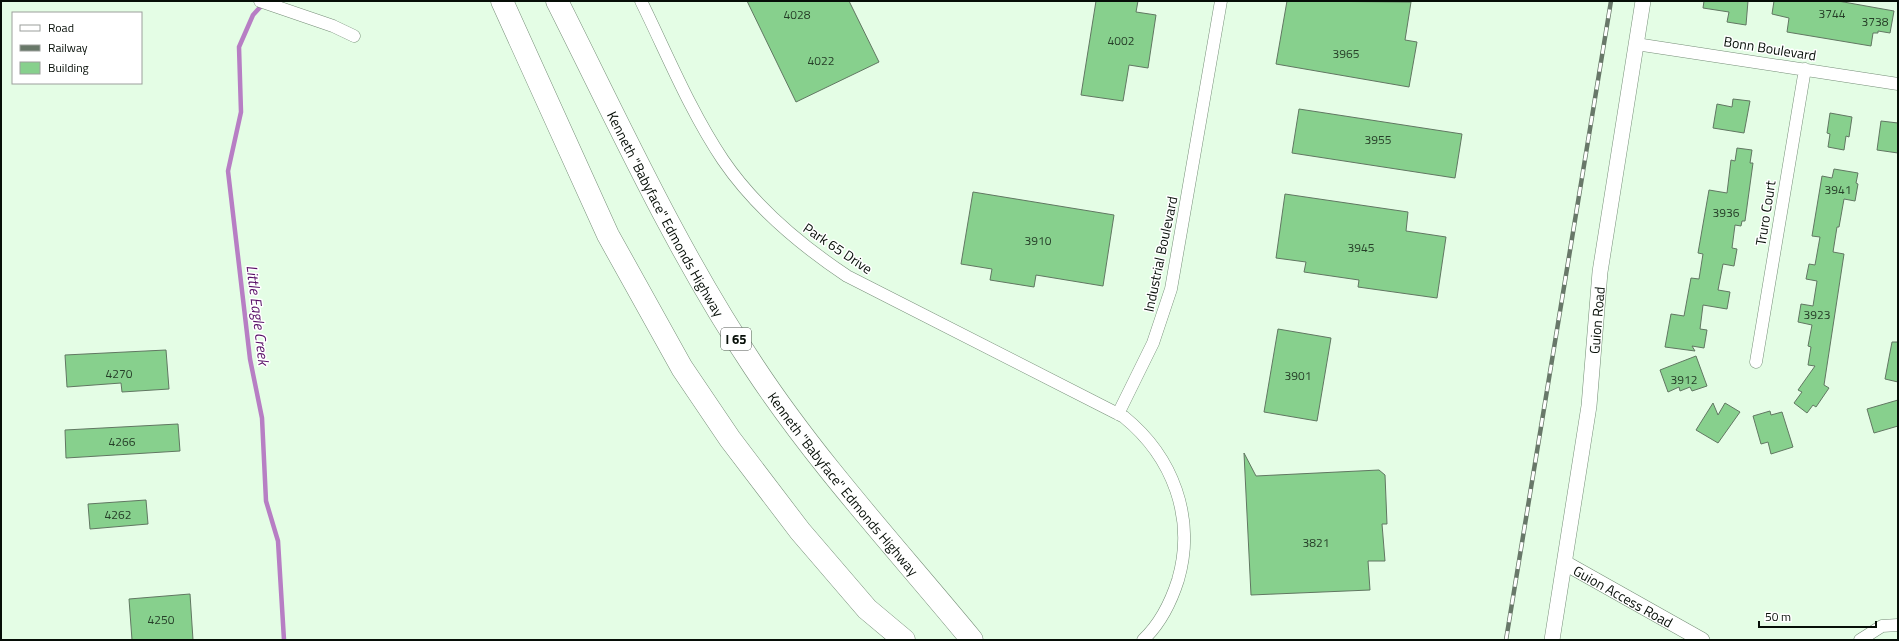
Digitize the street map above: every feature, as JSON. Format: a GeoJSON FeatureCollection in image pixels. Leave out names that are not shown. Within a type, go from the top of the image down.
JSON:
{"type":"FeatureCollection","features":[{"type":"Feature","properties":{"kind":"highway"},"geometry":{"type":"LineString","coordinates":[[502,1],[621,261],[686,374],[747,463],[800,531],[867,609],[904,640]]}},
{"type":"Feature","properties":{"kind":"highway","name":"Kenneth \"Babyface\" Edmonds Highway"},"geometry":{"type":"LineString","coordinates":[[557,1],[684,251],[739,345],[797,428],[863,512],[972,640]]}},
{"type":"Feature","properties":{"kind":"street"},"geometry":{"type":"LineString","coordinates":[[260,1],[333,26],[354,36]]}},
{"type":"Feature","properties":{"kind":"street","name":"Park 65 Drive"},"geometry":{"type":"LineString","coordinates":[[641,1],[702,124],[720,155],[756,200],[792,236],[821,259],[846,276],[1118,414]]}},
{"type":"Feature","properties":{"kind":"street","name":"Industrial Boulevard"},"geometry":{"type":"LineString","coordinates":[[1118,414],[1153,343],[1171,289],[1221,1]]}},
{"type":"Feature","properties":{"kind":"street","name":"Guion Road"},"geometry":{"type":"LineString","coordinates":[[1552,640],[1589,406],[1600,272],[1643,1]]}},
{"type":"Feature","properties":{"kind":"street","name":"Bonn Boulevard"},"geometry":{"type":"LineString","coordinates":[[1636,44],[1898,84]]}},
{"type":"Feature","properties":{"kind":"street","name":"Truro Court"},"geometry":{"type":"LineString","coordinates":[[1756,362],[1805,69]]}},
{"type":"Feature","properties":{"kind":"street"},"geometry":{"type":"LineString","coordinates":[[1118,414],[1146,437],[1163,460],[1173,480],[1184,522],[1185,537],[1182,566],[1173,594],[1159,620],[1143,640]]}},
{"type":"Feature","properties":{"kind":"street","name":"Guion Access Road"},"geometry":{"type":"LineString","coordinates":[[1565,563],[1702,640]]}},
{"type":"Feature","properties":{"kind":"street"},"geometry":{"type":"LineString","coordinates":[[1860,640],[1882,626],[1898,625]]}},
{"type":"Feature","properties":{"kind":"building"},"geometry":{"type":"Polygon","coordinates":[[[747,1],[849,1],[879,62],[796,102],[747,1]]]}},
{"type":"Feature","properties":{"kind":"building"},"geometry":{"type":"Polygon","coordinates":[[[1096,1],[1138,1],[1136,12],[1156,15],[1148,68],[1129,65],[1123,101],[1081,95],[1096,1]]]}},
{"type":"Feature","properties":{"kind":"building"},"geometry":{"type":"Polygon","coordinates":[[[1287,1],[1411,2],[1405,40],[1417,42],[1409,87],[1276,64],[1287,1]]]}},
{"type":"Feature","properties":{"kind":"building"},"geometry":{"type":"Polygon","coordinates":[[[1704,1],[1748,1],[1746,25],[1727,22],[1729,12],[1703,8],[1704,1]]]}},
{"type":"Feature","properties":{"kind":"building"},"geometry":{"type":"Polygon","coordinates":[[[1774,1],[1838,1],[1894,11],[1890,33],[1878,31],[1878,33],[1873,33],[1871,46],[1787,32],[1789,18],[1772,14],[1774,1]]]}},
{"type":"Feature","properties":{"kind":"building"},"geometry":{"type":"Polygon","coordinates":[[[1733,99],[1750,101],[1744,133],[1713,128],[1717,104],[1732,107],[1733,99]]]}},
{"type":"Feature","properties":{"kind":"building"},"geometry":{"type":"Polygon","coordinates":[[[1299,109],[1462,134],[1455,178],[1292,153],[1299,109]]]}},
{"type":"Feature","properties":{"kind":"building"},"geometry":{"type":"Polygon","coordinates":[[[1830,113],[1852,117],[1849,137],[1846,136],[1844,150],[1828,147],[1830,134],[1827,133],[1830,113]]]}},
{"type":"Feature","properties":{"kind":"building"},"geometry":{"type":"Polygon","coordinates":[[[1881,121],[1898,123],[1898,153],[1877,150],[1881,121]]]}},
{"type":"Feature","properties":{"kind":"building"},"geometry":{"type":"Polygon","coordinates":[[[1737,148],[1752,150],[1750,163],[1753,163],[1745,221],[1742,221],[1741,226],[1735,225],[1732,248],[1737,249],[1734,266],[1723,264],[1718,290],[1730,292],[1727,309],[1703,305],[1700,329],[1707,330],[1704,348],[1692,346],[1695,351],[1665,347],[1671,314],[1684,316],[1691,278],[1699,279],[1703,254],[1698,253],[1709,190],[1727,193],[1731,160],[1735,161],[1737,148]]]}},
{"type":"Feature","properties":{"kind":"building"},"geometry":{"type":"Polygon","coordinates":[[[1834,169],[1858,173],[1856,183],[1858,184],[1855,201],[1844,199],[1833,252],[1844,254],[1824,385],[1829,388],[1816,407],[1813,405],[1807,413],[1794,403],[1802,392],[1798,390],[1815,366],[1808,365],[1811,347],[1808,346],[1812,325],[1798,322],[1801,304],[1813,306],[1817,281],[1806,279],[1809,264],[1815,265],[1820,237],[1812,236],[1822,176],[1832,178],[1834,169]]]}},
{"type":"Feature","properties":{"kind":"building"},"geometry":{"type":"Polygon","coordinates":[[[973,192],[1114,215],[1103,286],[1036,275],[1034,287],[990,280],[992,269],[961,264],[973,192]]]}},
{"type":"Feature","properties":{"kind":"building"},"geometry":{"type":"Polygon","coordinates":[[[1285,194],[1408,212],[1406,231],[1446,237],[1437,298],[1358,287],[1359,280],[1304,272],[1306,262],[1276,258],[1285,194]]]}},
{"type":"Feature","properties":{"kind":"building"},"geometry":{"type":"Polygon","coordinates":[[[1278,329],[1331,338],[1317,421],[1264,412],[1278,329]]]}},
{"type":"Feature","properties":{"kind":"building"},"geometry":{"type":"Polygon","coordinates":[[[1892,342],[1898,342],[1898,382],[1885,379],[1892,342]]]}},
{"type":"Feature","properties":{"kind":"building"},"geometry":{"type":"Polygon","coordinates":[[[166,350],[169,389],[122,392],[121,383],[67,387],[65,355],[166,350]]]}},
{"type":"Feature","properties":{"kind":"building"},"geometry":{"type":"Polygon","coordinates":[[[1696,356],[1707,386],[1692,391],[1690,387],[1680,391],[1679,387],[1668,392],[1660,370],[1696,356]]]}},
{"type":"Feature","properties":{"kind":"building"},"geometry":{"type":"Polygon","coordinates":[[[1898,400],[1898,426],[1874,433],[1867,409],[1898,400]]]}},
{"type":"Feature","properties":{"kind":"building"},"geometry":{"type":"Polygon","coordinates":[[[1713,403],[1718,415],[1725,403],[1740,412],[1718,443],[1696,430],[1713,403]]]}},
{"type":"Feature","properties":{"kind":"building"},"geometry":{"type":"Polygon","coordinates":[[[1770,411],[1771,415],[1782,412],[1793,447],[1771,454],[1768,442],[1761,444],[1753,416],[1770,411]]]}},
{"type":"Feature","properties":{"kind":"building"},"geometry":{"type":"Polygon","coordinates":[[[178,424],[180,451],[66,458],[65,430],[178,424]]]}},
{"type":"Feature","properties":{"kind":"building"},"geometry":{"type":"Polygon","coordinates":[[[1244,453],[1256,476],[1379,470],[1385,475],[1387,524],[1382,524],[1385,561],[1368,561],[1370,590],[1251,595],[1244,453]]]}},
{"type":"Feature","properties":{"kind":"building"},"geometry":{"type":"Polygon","coordinates":[[[146,500],[148,524],[90,529],[88,504],[146,500]]]}},
{"type":"Feature","properties":{"kind":"building"},"geometry":{"type":"Polygon","coordinates":[[[190,594],[193,640],[132,640],[129,599],[190,594]]]}},
{"type":"Feature","properties":{"kind":"waterway","name":"Little Eagle Creek"},"geometry":{"type":"LineString","coordinates":[[263,4],[253,15],[239,47],[241,112],[228,171],[250,359],[262,418],[266,501],[278,541],[284,640]]}},
{"type":"Feature","properties":{"kind":"railway"},"geometry":{"type":"LineString","coordinates":[[1506,640],[1611,1]]}}]}
